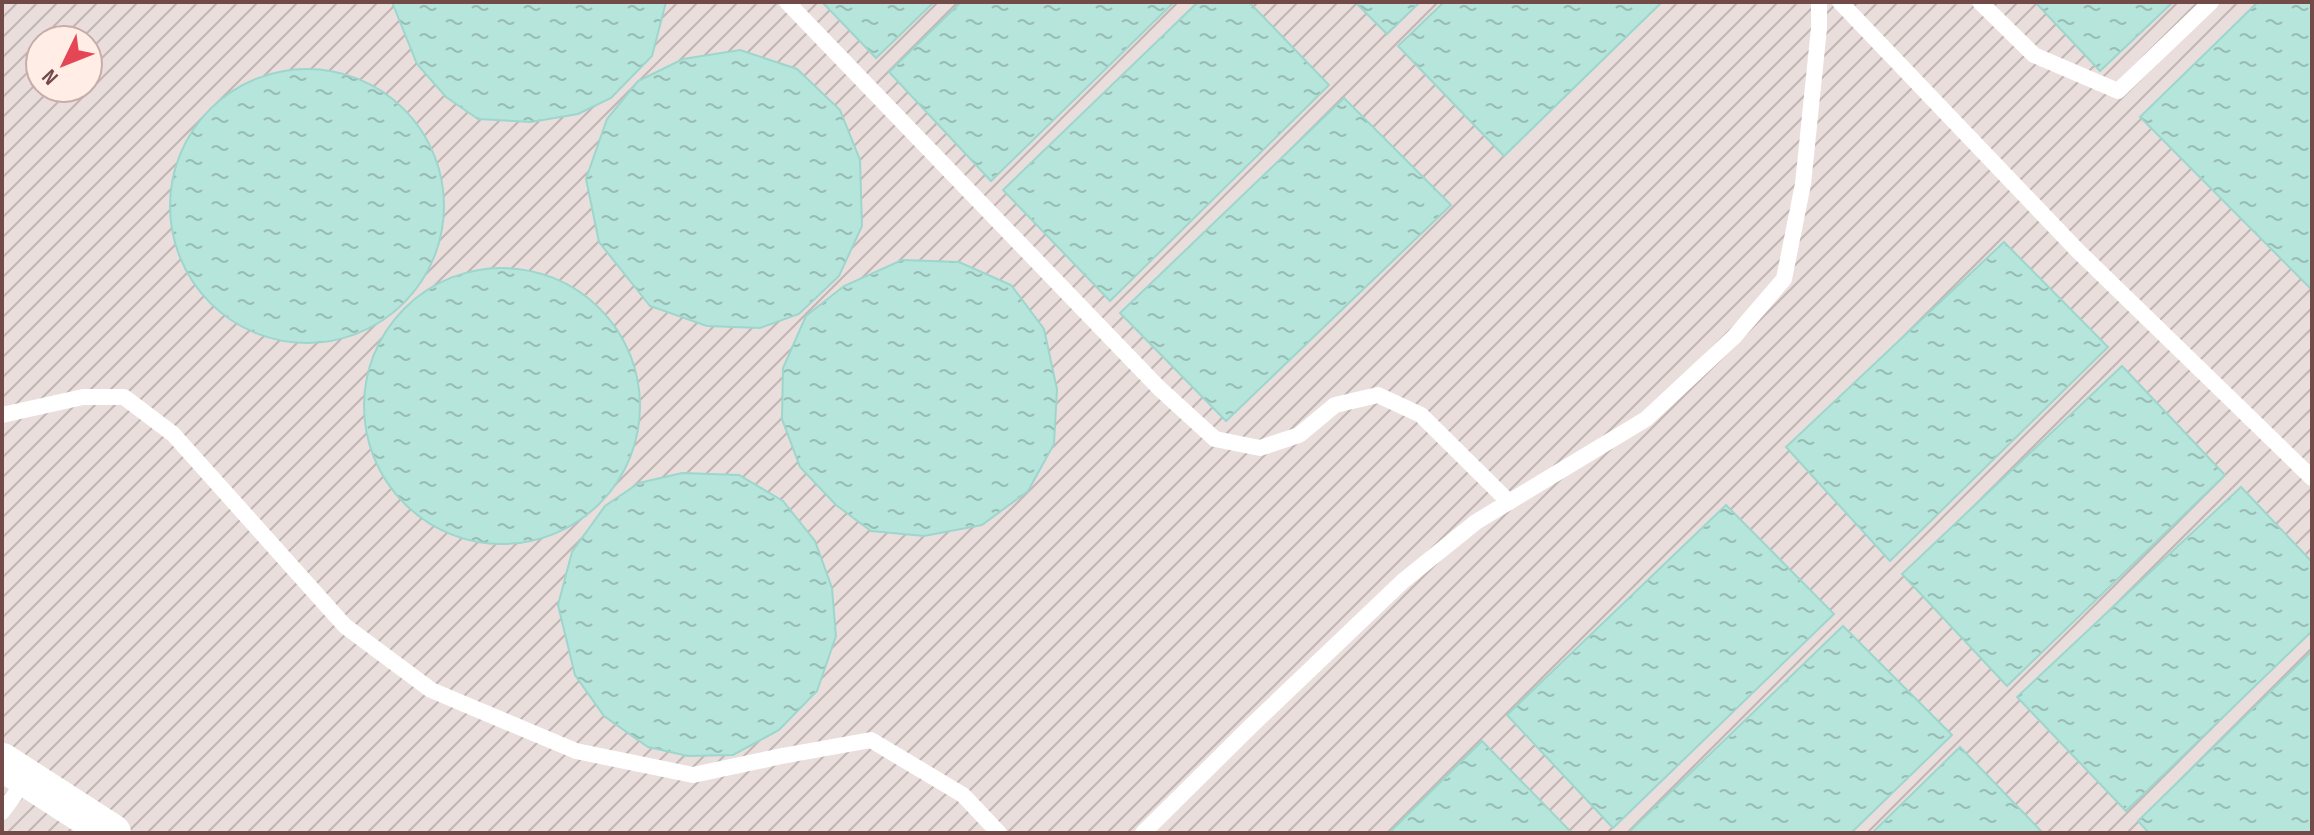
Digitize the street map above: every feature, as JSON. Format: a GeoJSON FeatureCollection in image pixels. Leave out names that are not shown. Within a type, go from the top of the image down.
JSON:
{"type":"FeatureCollection","features":[{"type":"Feature","properties":{"kind":"street"},"geometry":{"type":"LineString","coordinates":[[14,770],[112,833]]}},
{"type":"Feature","properties":{"kind":"lane"},"geometry":{"type":"LineString","coordinates":[[787,2],[1159,388],[1215,439],[1260,448],[1299,435],[1335,405],[1378,395],[1421,415],[1509,502]]}},
{"type":"Feature","properties":{"kind":"lane"},"geometry":{"type":"LineString","coordinates":[[1143,833],[1403,581],[1476,522],[1646,419],[1734,337],[1784,279],[1803,184],[1819,2]]}},
{"type":"Feature","properties":{"kind":"lane"},"geometry":{"type":"LineString","coordinates":[[1840,2],[2077,250],[2312,478]]}},
{"type":"Feature","properties":{"kind":"lane"},"geometry":{"type":"LineString","coordinates":[[1980,2],[2034,55],[2118,91],[2211,2]]}},
{"type":"Feature","properties":{"kind":"lane"},"geometry":{"type":"LineString","coordinates":[[2,415],[83,397],[124,397],[173,434],[345,626],[431,690],[518,727],[576,751],[693,775],[871,740],[963,795],[999,833]]}},
{"type":"Feature","properties":{"kind":"lane"},"geometry":{"type":"LineString","coordinates":[[2,812],[14,770]]}},
{"type":"Feature","properties":{"kind":"shaded area"},"geometry":{"type":"Polygon","coordinates":[[[2,2],[2312,2],[2312,833],[2,833],[2,2]]]}},
{"type":"Feature","properties":{"kind":"water"},"geometry":{"type":"Polygon","coordinates":[[[392,2],[666,2],[652,56],[611,98],[578,114],[531,122],[478,119],[446,97],[417,64],[392,2]]]}},
{"type":"Feature","properties":{"kind":"water"},"geometry":{"type":"Polygon","coordinates":[[[822,2],[934,2],[876,58],[822,2]]]}},
{"type":"Feature","properties":{"kind":"water"},"geometry":{"type":"Polygon","coordinates":[[[961,2],[1174,2],[991,181],[889,72],[961,2]]]}},
{"type":"Feature","properties":{"kind":"water"},"geometry":{"type":"Polygon","coordinates":[[[1198,2],[1249,2],[1329,85],[1110,301],[1003,190],[1198,2]]]}},
{"type":"Feature","properties":{"kind":"water"},"geometry":{"type":"Polygon","coordinates":[[[1355,2],[1420,2],[1387,34],[1355,2]]]}},
{"type":"Feature","properties":{"kind":"water"},"geometry":{"type":"Polygon","coordinates":[[[1444,2],[1662,2],[1504,156],[1398,46],[1444,2]]]}},
{"type":"Feature","properties":{"kind":"water"},"geometry":{"type":"Polygon","coordinates":[[[2035,2],[2173,2],[2100,71],[2035,2]]]}},
{"type":"Feature","properties":{"kind":"water"},"geometry":{"type":"Polygon","coordinates":[[[2258,2],[2312,2],[2312,290],[2140,117],[2258,2]]]}},
{"type":"Feature","properties":{"kind":"water"},"geometry":{"type":"Polygon","coordinates":[[[740,50],[797,69],[840,110],[860,160],[862,226],[839,276],[799,314],[760,328],[707,326],[650,306],[599,242],[586,179],[607,119],[638,81],[683,59],[740,50]]]}},
{"type":"Feature","properties":{"kind":"water"},"geometry":{"type":"Polygon","coordinates":[[[307,69],[359,79],[383,92],[404,109],[421,130],[434,154],[444,206],[434,258],[421,282],[404,303],[383,320],[359,333],[307,343],[255,333],[231,320],[210,303],[193,282],[180,258],[170,206],[180,154],[193,130],[210,109],[231,92],[255,79],[307,69]]]}},
{"type":"Feature","properties":{"kind":"water"},"geometry":{"type":"Polygon","coordinates":[[[1344,98],[1451,205],[1226,421],[1120,313],[1344,98]]]}},
{"type":"Feature","properties":{"kind":"water"},"geometry":{"type":"Polygon","coordinates":[[[2004,242],[2108,347],[1890,561],[1786,447],[2004,242]]]}},
{"type":"Feature","properties":{"kind":"water"},"geometry":{"type":"Polygon","coordinates":[[[902,260],[959,262],[1011,285],[1044,329],[1057,389],[1054,444],[1028,491],[982,525],[924,536],[871,531],[836,505],[800,467],[782,419],[783,368],[806,316],[844,286],[902,260]]]}},
{"type":"Feature","properties":{"kind":"water"},"geometry":{"type":"Polygon","coordinates":[[[516,268],[567,284],[590,299],[609,318],[630,353],[638,379],[638,433],[630,459],[617,483],[600,504],[579,521],[555,534],[516,544],[488,544],[437,528],[414,513],[395,494],[374,459],[366,433],[364,392],[380,341],[395,318],[414,299],[449,278],[475,270],[516,268]]]}},
{"type":"Feature","properties":{"kind":"water"},"geometry":{"type":"Polygon","coordinates":[[[2122,366],[2225,475],[2007,686],[1902,574],[2122,366]]]}},
{"type":"Feature","properties":{"kind":"water"},"geometry":{"type":"Polygon","coordinates":[[[682,473],[739,475],[783,501],[815,541],[832,588],[836,636],[817,691],[779,730],[733,755],[688,756],[648,747],[604,716],[575,675],[558,605],[572,552],[605,506],[639,483],[682,473]]]}},
{"type":"Feature","properties":{"kind":"water"},"geometry":{"type":"Polygon","coordinates":[[[2241,487],[2312,562],[2312,631],[2126,811],[2017,697],[2241,487]]]}},
{"type":"Feature","properties":{"kind":"water"},"geometry":{"type":"Polygon","coordinates":[[[1726,505],[1834,614],[1613,828],[1507,715],[1726,505]]]}},
{"type":"Feature","properties":{"kind":"water"},"geometry":{"type":"Polygon","coordinates":[[[1843,626],[1952,735],[1851,833],[1628,833],[1843,626]]]}},
{"type":"Feature","properties":{"kind":"water"},"geometry":{"type":"Polygon","coordinates":[[[2312,651],[2312,833],[2149,833],[2138,821],[2312,651]]]}},
{"type":"Feature","properties":{"kind":"water"},"geometry":{"type":"Polygon","coordinates":[[[1482,741],[1572,833],[1389,833],[1482,741]]]}},
{"type":"Feature","properties":{"kind":"water"},"geometry":{"type":"Polygon","coordinates":[[[1960,747],[2043,833],[1872,833],[1960,747]]]}}]}
